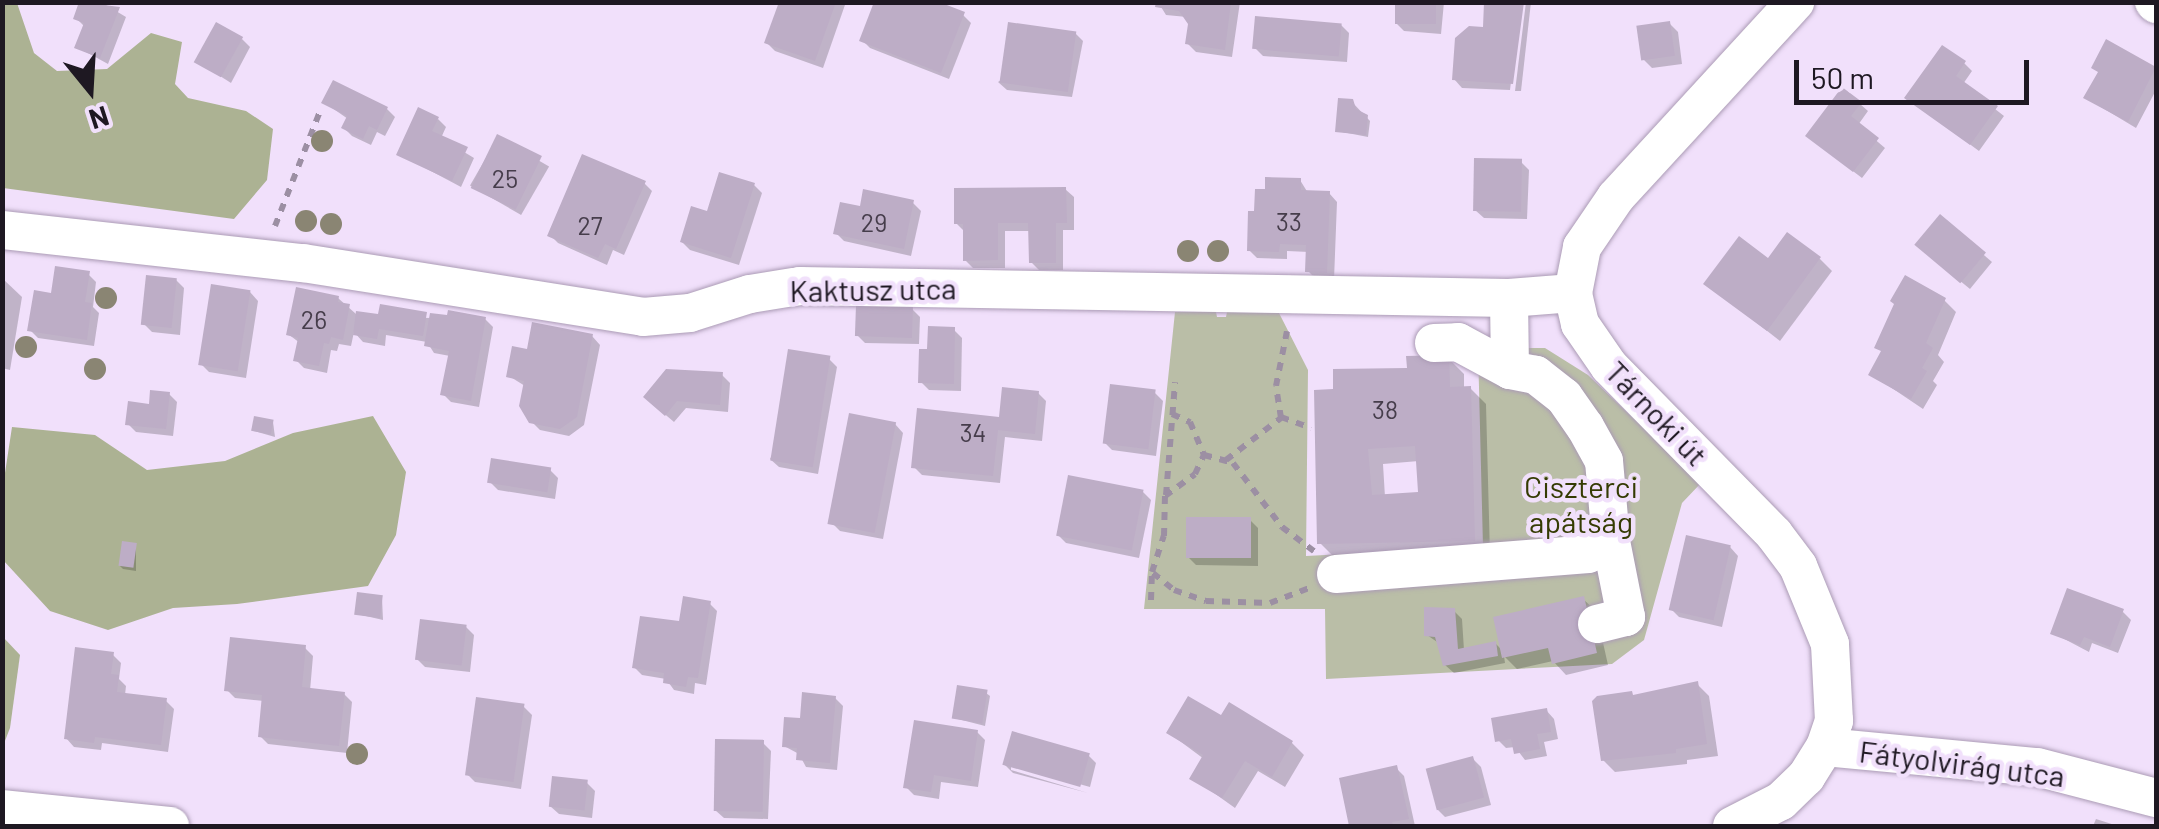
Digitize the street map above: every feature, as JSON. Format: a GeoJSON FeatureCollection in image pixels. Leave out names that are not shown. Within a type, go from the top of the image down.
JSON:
{"type":"FeatureCollection","features":[{"type":"Feature","properties":{"kind":"street"},"geometry":{"type":"LineString","coordinates":[[1573,292],[1582,247],[1616,197],[1795,2]]}},
{"type":"Feature","properties":{"kind":"street","name":"Kaktusz utca"},"geometry":{"type":"LineString","coordinates":[[2,230],[302,263],[643,317],[690,313],[750,294],[800,286],[1510,298],[1573,292]]}},
{"type":"Feature","properties":{"kind":"street","name":"Tárnoki út"},"geometry":{"type":"LineString","coordinates":[[1573,292],[1580,324],[1609,366],[1774,534],[1798,566],[1830,644],[1834,721],[1825,747],[1806,777],[1780,800],[1732,826]]}},
{"type":"Feature","properties":{"kind":"street"},"geometry":{"type":"LineString","coordinates":[[1510,298],[1510,370]]}},
{"type":"Feature","properties":{"kind":"street"},"geometry":{"type":"LineString","coordinates":[[1434,342],[1458,342],[1510,370],[1536,375],[1564,396],[1585,427],[1604,461],[1611,540],[1626,617],[1597,624]]}},
{"type":"Feature","properties":{"kind":"street"},"geometry":{"type":"LineString","coordinates":[[1330,573],[1588,554],[1611,540]]}},
{"type":"Feature","properties":{"kind":"street","name":"Fátyolvirág utca"},"geometry":{"type":"LineString","coordinates":[[1825,747],[2037,768],[2156,798]]}},
{"type":"Feature","properties":{"kind":"street"},"geometry":{"type":"LineString","coordinates":[[2,809],[170,826]]}},
{"type":"Feature","properties":{"kind":"path"},"geometry":{"type":"LineString","coordinates":[[280,213],[320,111]]}},
{"type":"Feature","properties":{"kind":"path"},"geometry":{"type":"LineString","coordinates":[[1280,416],[1276,386],[1287,331]]}},
{"type":"Feature","properties":{"kind":"path"},"geometry":{"type":"LineString","coordinates":[[1151,600],[1152,572],[1164,536],[1174,382]]}},
{"type":"Feature","properties":{"kind":"path"},"geometry":{"type":"LineString","coordinates":[[1166,496],[1196,474],[1204,455],[1190,422],[1172,414]]}},
{"type":"Feature","properties":{"kind":"path"},"geometry":{"type":"LineString","coordinates":[[1280,416],[1311,428]]}},
{"type":"Feature","properties":{"kind":"path"},"geometry":{"type":"LineString","coordinates":[[1226,461],[1280,416]]}},
{"type":"Feature","properties":{"kind":"path"},"geometry":{"type":"LineString","coordinates":[[1152,572],[1174,590],[1206,602],[1270,603],[1304,592],[1330,573],[1312,548],[1282,526],[1233,463],[1204,455]]}},
{"type":"Feature","properties":{"kind":"green space"},"geometry":{"type":"Polygon","coordinates":[[[3,2],[17,3],[34,53],[57,71],[107,69],[151,33],[182,42],[175,84],[188,98],[246,111],[273,129],[267,180],[234,219],[3,188],[3,2]]]}},
{"type":"Feature","properties":{"kind":"green space","name":"Ciszterci apátság"},"geometry":{"type":"Polygon","coordinates":[[[1175,312],[1216,312],[1217,317],[1226,317],[1227,312],[1279,313],[1308,370],[1306,556],[1483,547],[1478,348],[1545,348],[1588,375],[1701,483],[1682,503],[1644,640],[1612,664],[1326,679],[1325,609],[1144,609],[1175,312]]]}},
{"type":"Feature","properties":{"kind":"green space"},"geometry":{"type":"Polygon","coordinates":[[[373,416],[406,472],[396,535],[368,586],[237,604],[173,608],[108,630],[50,611],[3,560],[3,486],[12,427],[95,435],[147,470],[225,461],[293,433],[373,416]]]}},
{"type":"Feature","properties":{"kind":"green space"},"geometry":{"type":"Polygon","coordinates":[[[3,637],[20,655],[10,728],[3,746],[3,637]]]}},
{"type":"Feature","properties":{"kind":"building"},"geometry":{"type":"Polygon","coordinates":[[[79,2],[120,7],[100,58],[74,48],[84,23],[73,19],[79,2]]]}},
{"type":"Feature","properties":{"kind":"building"},"geometry":{"type":"Polygon","coordinates":[[[779,2],[836,2],[815,61],[764,43],[779,2]]]}},
{"type":"Feature","properties":{"kind":"building"},"geometry":{"type":"Polygon","coordinates":[[[874,2],[939,2],[965,12],[941,73],[859,41],[874,2]]]}},
{"type":"Feature","properties":{"kind":"building"},"geometry":{"type":"Polygon","coordinates":[[[1156,2],[1231,2],[1225,50],[1185,44],[1188,24],[1179,11],[1155,7],[1156,2]]]}},
{"type":"Feature","properties":{"kind":"building"},"geometry":{"type":"Polygon","coordinates":[[[1395,2],[1436,2],[1436,24],[1395,24],[1395,2]]]}},
{"type":"Feature","properties":{"kind":"building"},"geometry":{"type":"Polygon","coordinates":[[[1484,2],[1524,2],[1513,84],[1452,80],[1455,38],[1469,26],[1483,27],[1484,2]]]}},
{"type":"Feature","properties":{"kind":"building"},"geometry":{"type":"Polygon","coordinates":[[[1255,16],[1342,24],[1339,56],[1252,49],[1255,16]]]}},
{"type":"Feature","properties":{"kind":"building"},"geometry":{"type":"Polygon","coordinates":[[[1670,21],[1675,56],[1641,60],[1636,26],[1670,21]]]}},
{"type":"Feature","properties":{"kind":"building"},"geometry":{"type":"Polygon","coordinates":[[[216,22],[243,37],[221,77],[194,62],[216,22]]]}},
{"type":"Feature","properties":{"kind":"building"},"geometry":{"type":"Polygon","coordinates":[[[1008,22],[1076,32],[1068,92],[1000,82],[1008,22]]]}},
{"type":"Feature","properties":{"kind":"building"},"geometry":{"type":"Polygon","coordinates":[[[2106,39],[2156,67],[2128,122],[2083,98],[2098,72],[2091,68],[2106,39]]]}},
{"type":"Feature","properties":{"kind":"building"},"geometry":{"type":"Polygon","coordinates":[[[1942,45],[1966,61],[1956,76],[1998,106],[1970,145],[1904,98],[1942,45]]]}},
{"type":"Feature","properties":{"kind":"building"},"geometry":{"type":"Polygon","coordinates":[[[333,80],[388,107],[377,130],[369,126],[363,139],[341,128],[347,116],[321,103],[333,80]]]}},
{"type":"Feature","properties":{"kind":"building"},"geometry":{"type":"Polygon","coordinates":[[[1842,87],[1862,102],[1851,116],[1879,138],[1853,172],[1805,136],[1842,87]]]}},
{"type":"Feature","properties":{"kind":"building"},"geometry":{"type":"Polygon","coordinates":[[[1338,98],[1353,99],[1356,109],[1368,115],[1366,135],[1335,132],[1338,98]]]}},
{"type":"Feature","properties":{"kind":"building"},"geometry":{"type":"Polygon","coordinates":[[[418,107],[439,117],[432,131],[468,147],[452,181],[396,155],[418,107]]]}},
{"type":"Feature","properties":{"kind":"building"},"geometry":{"type":"Polygon","coordinates":[[[497,134],[542,156],[516,210],[471,188],[497,134]]]}},
{"type":"Feature","properties":{"kind":"building"},"geometry":{"type":"Polygon","coordinates":[[[582,154],[646,181],[616,249],[605,244],[598,258],[547,236],[582,154]]]}},
{"type":"Feature","properties":{"kind":"building"},"geometry":{"type":"Polygon","coordinates":[[[1474,158],[1522,159],[1521,212],[1473,211],[1474,158]]]}},
{"type":"Feature","properties":{"kind":"building"},"geometry":{"type":"Polygon","coordinates":[[[719,172],[755,183],[731,258],[680,242],[691,206],[707,211],[719,172]]]}},
{"type":"Feature","properties":{"kind":"building"},"geometry":{"type":"Polygon","coordinates":[[[1265,177],[1301,178],[1301,190],[1330,191],[1327,273],[1305,272],[1306,245],[1280,244],[1279,252],[1247,251],[1248,211],[1254,211],[1255,189],[1265,189],[1265,177]]]}},
{"type":"Feature","properties":{"kind":"building"},"geometry":{"type":"Polygon","coordinates":[[[1066,187],[1067,223],[1056,223],[1056,263],[1029,263],[1028,223],[998,223],[998,260],[963,261],[963,224],[954,224],[954,188],[1066,187]]]}},
{"type":"Feature","properties":{"kind":"building"},"geometry":{"type":"Polygon","coordinates":[[[863,189],[914,200],[904,249],[833,234],[840,202],[860,206],[863,189]]]}},
{"type":"Feature","properties":{"kind":"building"},"geometry":{"type":"Polygon","coordinates":[[[1940,214],[1986,253],[1960,283],[1914,245],[1940,214]]]}},
{"type":"Feature","properties":{"kind":"building"},"geometry":{"type":"Polygon","coordinates":[[[1787,232],[1821,257],[1767,331],[1703,284],[1739,236],[1768,258],[1787,232]]]}},
{"type":"Feature","properties":{"kind":"building"},"geometry":{"type":"Polygon","coordinates":[[[55,266],[90,271],[85,302],[92,303],[87,340],[27,331],[34,290],[51,293],[55,266]]]}},
{"type":"Feature","properties":{"kind":"building"},"geometry":{"type":"Polygon","coordinates":[[[146,275],[177,278],[172,328],[141,325],[146,275]]]}},
{"type":"Feature","properties":{"kind":"building"},"geometry":{"type":"Polygon","coordinates":[[[1905,275],[1946,298],[1926,343],[1933,348],[1922,368],[1927,371],[1911,399],[1868,375],[1881,351],[1874,348],[1894,304],[1890,301],[1905,275]]]}},
{"type":"Feature","properties":{"kind":"building"},"geometry":{"type":"Polygon","coordinates":[[[211,284],[251,290],[238,371],[198,365],[211,284]]]}},
{"type":"Feature","properties":{"kind":"building"},"geometry":{"type":"Polygon","coordinates":[[[296,287],[339,296],[338,302],[350,304],[343,340],[331,337],[329,344],[324,343],[319,366],[293,361],[298,338],[286,335],[296,287]]]}},
{"type":"Feature","properties":{"kind":"building"},"geometry":{"type":"Polygon","coordinates":[[[380,304],[427,312],[423,336],[379,329],[377,339],[353,335],[356,311],[378,314],[380,304]]]}},
{"type":"Feature","properties":{"kind":"building"},"geometry":{"type":"Polygon","coordinates":[[[856,305],[913,307],[912,338],[855,336],[856,305]]]}},
{"type":"Feature","properties":{"kind":"building"},"geometry":{"type":"Polygon","coordinates":[[[448,310],[486,317],[471,401],[440,395],[449,351],[424,346],[430,313],[447,315],[448,310]]]}},
{"type":"Feature","properties":{"kind":"building"},"geometry":{"type":"Polygon","coordinates":[[[532,322],[593,334],[577,417],[560,429],[529,423],[519,406],[524,381],[506,377],[512,346],[527,349],[532,322]]]}},
{"type":"Feature","properties":{"kind":"building"},"geometry":{"type":"Polygon","coordinates":[[[928,326],[955,327],[954,384],[918,383],[919,349],[927,349],[928,326]]]}},
{"type":"Feature","properties":{"kind":"building"},"geometry":{"type":"Polygon","coordinates":[[[788,349],[830,356],[813,467],[770,461],[788,349]]]}},
{"type":"Feature","properties":{"kind":"building"},"geometry":{"type":"Polygon","coordinates":[[[1449,355],[1450,387],[1471,386],[1475,541],[1317,544],[1314,390],[1333,389],[1333,369],[1407,368],[1406,356],[1449,355]],[[1415,446],[1368,449],[1372,495],[1418,492],[1415,446]]]}},
{"type":"Feature","properties":{"kind":"building"},"geometry":{"type":"Polygon","coordinates":[[[666,369],[723,372],[720,405],[677,401],[665,416],[643,397],[666,369]]]}},
{"type":"Feature","properties":{"kind":"building"},"geometry":{"type":"Polygon","coordinates":[[[1110,384],[1156,390],[1148,449],[1103,444],[1110,384]]]}},
{"type":"Feature","properties":{"kind":"building"},"geometry":{"type":"Polygon","coordinates":[[[1002,387],[1039,391],[1035,434],[998,430],[993,476],[911,468],[917,408],[999,417],[1002,387]]]}},
{"type":"Feature","properties":{"kind":"building"},"geometry":{"type":"Polygon","coordinates":[[[150,390],[170,392],[166,429],[125,425],[128,401],[149,404],[150,390]]]}},
{"type":"Feature","properties":{"kind":"building"},"geometry":{"type":"Polygon","coordinates":[[[849,413],[896,422],[875,533],[827,524],[849,413]]]}},
{"type":"Feature","properties":{"kind":"building"},"geometry":{"type":"Polygon","coordinates":[[[254,416],[274,420],[271,435],[251,431],[254,416]]]}},
{"type":"Feature","properties":{"kind":"building"},"geometry":{"type":"Polygon","coordinates":[[[491,458],[551,468],[547,492],[487,483],[491,458]]]}},
{"type":"Feature","properties":{"kind":"building"},"geometry":{"type":"Polygon","coordinates":[[[1068,475],[1144,490],[1132,551],[1056,536],[1068,475]]]}},
{"type":"Feature","properties":{"kind":"building"},"geometry":{"type":"Polygon","coordinates":[[[1186,517],[1251,517],[1251,558],[1186,558],[1186,517]]]}},
{"type":"Feature","properties":{"kind":"building"},"geometry":{"type":"Polygon","coordinates":[[[1686,535],[1731,545],[1713,620],[1669,610],[1686,535]]]}},
{"type":"Feature","properties":{"kind":"building"},"geometry":{"type":"Polygon","coordinates":[[[122,541],[137,543],[133,568],[119,566],[122,541]]]}},
{"type":"Feature","properties":{"kind":"building"},"geometry":{"type":"Polygon","coordinates":[[[2067,588],[2124,609],[2110,647],[2084,637],[2080,645],[2050,634],[2067,588]]]}},
{"type":"Feature","properties":{"kind":"building"},"geometry":{"type":"Polygon","coordinates":[[[357,592],[383,595],[380,618],[354,615],[357,592]]]}},
{"type":"Feature","properties":{"kind":"building"},"geometry":{"type":"Polygon","coordinates":[[[683,596],[711,601],[698,678],[688,677],[686,687],[663,683],[664,673],[632,668],[640,616],[679,621],[683,596]]]}},
{"type":"Feature","properties":{"kind":"building"},"geometry":{"type":"Polygon","coordinates":[[[1584,596],[1597,653],[1552,664],[1548,648],[1502,658],[1493,617],[1584,596]]]}},
{"type":"Feature","properties":{"kind":"building"},"geometry":{"type":"Polygon","coordinates":[[[1424,607],[1455,608],[1458,649],[1496,641],[1498,656],[1443,666],[1435,637],[1424,636],[1424,607]]]}},
{"type":"Feature","properties":{"kind":"building"},"geometry":{"type":"Polygon","coordinates":[[[420,619],[467,625],[462,665],[415,660],[420,619]]]}},
{"type":"Feature","properties":{"kind":"building"},"geometry":{"type":"Polygon","coordinates":[[[230,637],[306,645],[302,687],[345,692],[339,746],[258,737],[262,695],[224,691],[230,637]]]}},
{"type":"Feature","properties":{"kind":"building"},"geometry":{"type":"Polygon","coordinates":[[[75,647],[114,652],[111,674],[119,675],[117,692],[167,698],[161,745],[95,737],[94,743],[64,739],[75,647]]]}},
{"type":"Feature","properties":{"kind":"building"},"geometry":{"type":"Polygon","coordinates":[[[1698,681],[1707,744],[1676,749],[1676,753],[1601,761],[1592,701],[1597,696],[1632,691],[1633,695],[1698,681]]]}},
{"type":"Feature","properties":{"kind":"building"},"geometry":{"type":"Polygon","coordinates":[[[957,685],[988,690],[982,723],[952,719],[957,685]]]}},
{"type":"Feature","properties":{"kind":"building"},"geometry":{"type":"Polygon","coordinates":[[[802,692],[836,696],[830,763],[796,760],[797,748],[782,747],[784,717],[800,718],[802,692]]]}},
{"type":"Feature","properties":{"kind":"building"},"geometry":{"type":"Polygon","coordinates":[[[1188,696],[1221,715],[1229,702],[1293,741],[1272,777],[1245,761],[1222,798],[1189,779],[1203,755],[1166,733],[1188,696]]]}},
{"type":"Feature","properties":{"kind":"building"},"geometry":{"type":"Polygon","coordinates":[[[476,697],[525,704],[514,782],[465,775],[476,697]]]}},
{"type":"Feature","properties":{"kind":"building"},"geometry":{"type":"Polygon","coordinates":[[[1547,708],[1551,732],[1537,734],[1540,749],[1514,754],[1511,739],[1495,742],[1491,718],[1547,708]]]}},
{"type":"Feature","properties":{"kind":"building"},"geometry":{"type":"Polygon","coordinates":[[[914,720],[978,730],[971,781],[934,775],[931,792],[903,788],[914,720]]]}},
{"type":"Feature","properties":{"kind":"building"},"geometry":{"type":"Polygon","coordinates":[[[1012,731],[1090,753],[1080,787],[1002,765],[1012,731]]]}},
{"type":"Feature","properties":{"kind":"building"},"geometry":{"type":"Polygon","coordinates":[[[715,739],[764,740],[763,812],[714,811],[715,739]]]}},
{"type":"Feature","properties":{"kind":"building"},"geometry":{"type":"Polygon","coordinates":[[[1473,756],[1484,798],[1437,810],[1426,769],[1473,756]]]}},
{"type":"Feature","properties":{"kind":"building"},"geometry":{"type":"Polygon","coordinates":[[[1397,765],[1409,819],[1392,822],[1393,826],[1349,826],[1339,778],[1397,765]]]}},
{"type":"Feature","properties":{"kind":"building"},"geometry":{"type":"Polygon","coordinates":[[[552,776],[588,780],[585,811],[549,807],[552,776]]]}}]}
